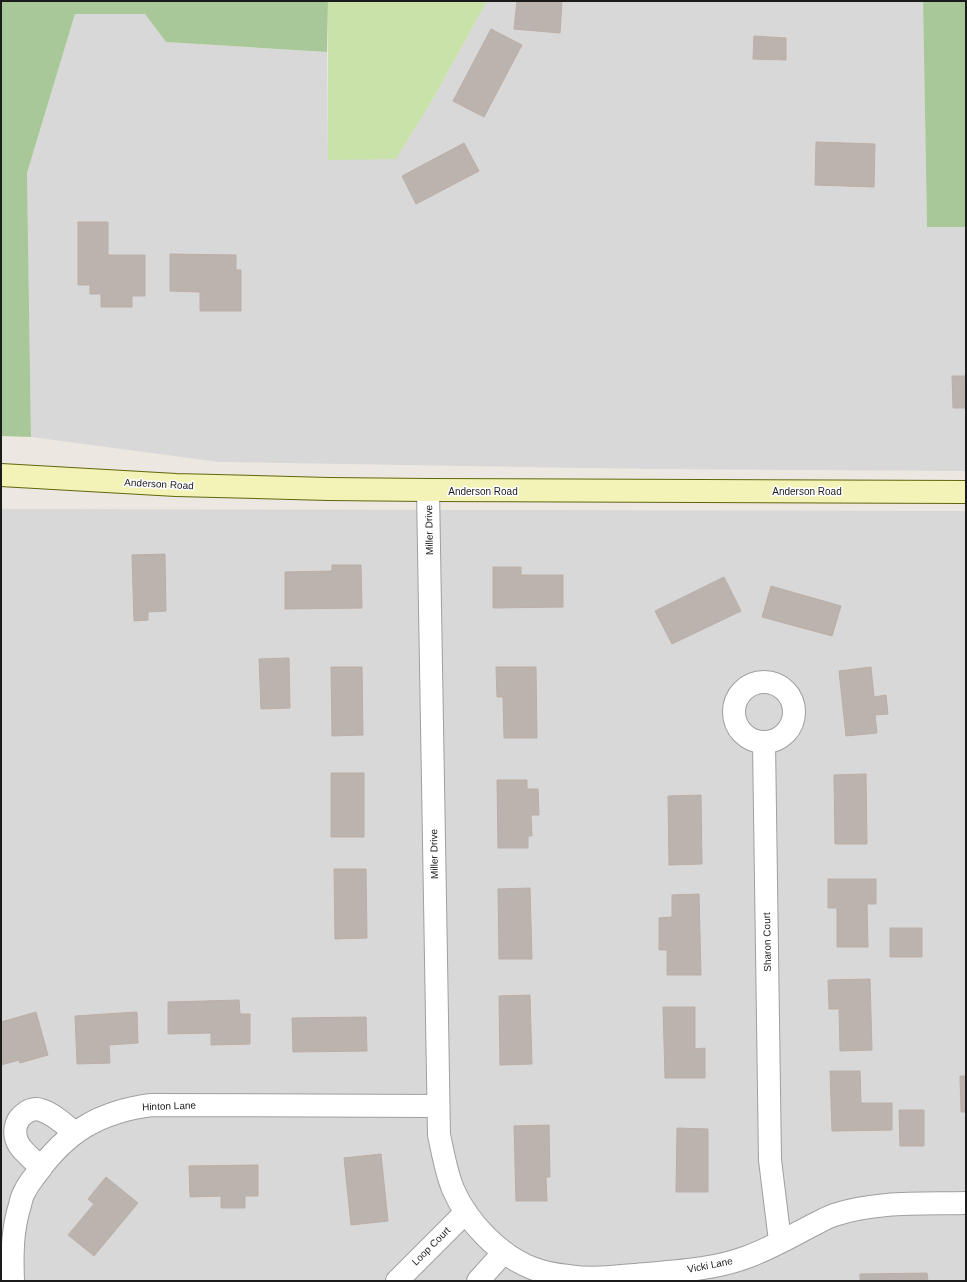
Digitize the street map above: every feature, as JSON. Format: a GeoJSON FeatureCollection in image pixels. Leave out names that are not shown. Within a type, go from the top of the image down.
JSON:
{"type":"FeatureCollection","features":[{"type":"Feature","properties":{"kind":"street","name":"Anderson Road"},"geometry":{"type":"LineString","coordinates":[[1,475],[181,485],[428,490],[966,492]]}},
{"type":"Feature","properties":{"kind":"street","name":"Miller Drive"},"geometry":{"type":"LineString","coordinates":[[428,490],[439,1135],[445,1166],[453,1189],[466,1212]]}},
{"type":"Feature","properties":{"kind":"street"},"geometry":{"type":"LineString","coordinates":[[757,683],[770,683],[782,688],[790,697],[794,709],[793,721],[787,732],[777,740],[764,742],[754,740],[744,735],[738,726],[735,716],[735,705],[740,695],[747,688],[757,683]]}},
{"type":"Feature","properties":{"kind":"street","name":"Sharon Court"},"geometry":{"type":"LineString","coordinates":[[764,742],[770,1160],[780,1241]]}},
{"type":"Feature","properties":{"kind":"street","name":"Hinton Lane"},"geometry":{"type":"LineString","coordinates":[[13,1281],[13,1239],[17,1216],[24,1191],[48,1158],[64,1141],[92,1122],[107,1115],[130,1108],[151,1105],[438,1106]]}},
{"type":"Feature","properties":{"kind":"street"},"geometry":{"type":"LineString","coordinates":[[41,1168],[19,1145],[15,1133],[16,1123],[22,1114],[35,1109],[42,1110],[76,1133]]}},
{"type":"Feature","properties":{"kind":"street","name":"Vicki Lane"},"geometry":{"type":"LineString","coordinates":[[466,1212],[482,1233],[504,1252],[532,1268],[545,1272],[590,1278],[685,1270],[730,1262],[747,1257],[832,1216],[869,1206],[897,1204],[966,1204]]}},
{"type":"Feature","properties":{"kind":"street","name":"Loop Court"},"geometry":{"type":"LineString","coordinates":[[397,1281],[466,1212]]}},
{"type":"Feature","properties":{"kind":"street"},"geometry":{"type":"LineString","coordinates":[[478,1281],[504,1252]]}},
{"type":"Feature","properties":{"kind":"shaded area"},"geometry":{"type":"Polygon","coordinates":[[[487,1],[923,1],[927,227],[966,227],[966,471],[654,469],[219,462],[31,437],[27,173],[75,14],[146,14],[166,42],[327,52],[328,159],[396,158],[434,97],[487,1]]]}},
{"type":"Feature","properties":{"kind":"shaded area"},"geometry":{"type":"Polygon","coordinates":[[[1,509],[966,511],[966,1281],[1,1281],[1,509]]]}},
{"type":"Feature","properties":{"kind":"green space"},"geometry":{"type":"Polygon","coordinates":[[[1,1],[328,1],[327,52],[166,42],[145,14],[75,14],[27,173],[31,437],[1,436],[1,1]]]}},
{"type":"Feature","properties":{"kind":"green space"},"geometry":{"type":"Polygon","coordinates":[[[328,1],[487,1],[434,97],[396,159],[328,160],[328,1]]]}},
{"type":"Feature","properties":{"kind":"green space"},"geometry":{"type":"Polygon","coordinates":[[[923,1],[966,1],[966,227],[927,227],[923,1]]]}},
{"type":"Feature","properties":{"kind":"building"},"geometry":{"type":"Polygon","coordinates":[[[517,1],[562,1],[560,33],[514,29],[517,1]]]}},
{"type":"Feature","properties":{"kind":"building"},"geometry":{"type":"Polygon","coordinates":[[[491,29],[522,45],[484,117],[453,101],[491,29]]]}},
{"type":"Feature","properties":{"kind":"building"},"geometry":{"type":"Polygon","coordinates":[[[754,36],[786,38],[786,60],[753,59],[754,36]]]}},
{"type":"Feature","properties":{"kind":"building"},"geometry":{"type":"Polygon","coordinates":[[[816,142],[875,144],[874,187],[815,185],[816,142]]]}},
{"type":"Feature","properties":{"kind":"building"},"geometry":{"type":"Polygon","coordinates":[[[464,143],[479,171],[416,204],[402,176],[464,143]]]}},
{"type":"Feature","properties":{"kind":"building"},"geometry":{"type":"Polygon","coordinates":[[[78,222],[108,222],[108,255],[145,255],[145,296],[132,296],[132,307],[101,307],[101,294],[90,294],[90,285],[78,285],[78,222]]]}},
{"type":"Feature","properties":{"kind":"building"},"geometry":{"type":"Polygon","coordinates":[[[170,254],[236,255],[236,270],[241,270],[241,311],[200,311],[200,292],[170,291],[170,254]]]}},
{"type":"Feature","properties":{"kind":"building"},"geometry":{"type":"Polygon","coordinates":[[[952,376],[966,376],[966,408],[953,408],[952,376]]]}},
{"type":"Feature","properties":{"kind":"building"},"geometry":{"type":"Polygon","coordinates":[[[165,554],[166,611],[148,612],[148,620],[134,621],[132,555],[165,554]]]}},
{"type":"Feature","properties":{"kind":"building"},"geometry":{"type":"Polygon","coordinates":[[[332,565],[361,565],[362,608],[285,609],[285,572],[332,571],[332,565]]]}},
{"type":"Feature","properties":{"kind":"building"},"geometry":{"type":"Polygon","coordinates":[[[493,567],[521,567],[521,575],[563,575],[563,607],[493,608],[493,567]]]}},
{"type":"Feature","properties":{"kind":"building"},"geometry":{"type":"Polygon","coordinates":[[[724,577],[741,611],[672,644],[655,611],[724,577]]]}},
{"type":"Feature","properties":{"kind":"building"},"geometry":{"type":"Polygon","coordinates":[[[771,586],[841,606],[832,636],[762,617],[771,586]]]}},
{"type":"Feature","properties":{"kind":"building"},"geometry":{"type":"Polygon","coordinates":[[[289,658],[290,708],[261,709],[259,659],[289,658]]]}},
{"type":"Feature","properties":{"kind":"building"},"geometry":{"type":"Polygon","coordinates":[[[331,667],[362,667],[363,735],[332,736],[331,667]]]}},
{"type":"Feature","properties":{"kind":"building"},"geometry":{"type":"Polygon","coordinates":[[[496,667],[536,667],[537,738],[504,738],[503,697],[497,697],[496,667]]]}},
{"type":"Feature","properties":{"kind":"building"},"geometry":{"type":"Polygon","coordinates":[[[871,667],[874,697],[886,695],[888,714],[875,715],[877,733],[846,736],[839,671],[871,667]]]}},
{"type":"Feature","properties":{"kind":"building"},"geometry":{"type":"Polygon","coordinates":[[[331,773],[364,773],[364,837],[331,837],[331,773]]]}},
{"type":"Feature","properties":{"kind":"building"},"geometry":{"type":"Polygon","coordinates":[[[866,774],[867,844],[835,844],[834,775],[866,774]]]}},
{"type":"Feature","properties":{"kind":"building"},"geometry":{"type":"Polygon","coordinates":[[[497,780],[527,780],[527,789],[538,789],[539,815],[531,815],[532,836],[528,836],[528,848],[498,848],[497,780]]]}},
{"type":"Feature","properties":{"kind":"building"},"geometry":{"type":"Polygon","coordinates":[[[701,795],[702,864],[669,865],[668,796],[701,795]]]}},
{"type":"Feature","properties":{"kind":"building"},"geometry":{"type":"Polygon","coordinates":[[[334,869],[366,869],[367,938],[335,939],[334,869]]]}},
{"type":"Feature","properties":{"kind":"building"},"geometry":{"type":"Polygon","coordinates":[[[828,879],[876,879],[876,904],[867,904],[868,947],[837,947],[837,908],[828,908],[828,879]]]}},
{"type":"Feature","properties":{"kind":"building"},"geometry":{"type":"Polygon","coordinates":[[[530,888],[532,959],[499,959],[498,889],[530,888]]]}},
{"type":"Feature","properties":{"kind":"building"},"geometry":{"type":"Polygon","coordinates":[[[699,894],[701,975],[667,975],[667,950],[659,950],[659,918],[672,917],[672,895],[699,894]]]}},
{"type":"Feature","properties":{"kind":"building"},"geometry":{"type":"Polygon","coordinates":[[[890,928],[922,928],[922,957],[890,957],[890,928]]]}},
{"type":"Feature","properties":{"kind":"building"},"geometry":{"type":"Polygon","coordinates":[[[870,979],[872,1050],[840,1051],[839,1009],[829,1009],[828,980],[870,979]]]}},
{"type":"Feature","properties":{"kind":"building"},"geometry":{"type":"Polygon","coordinates":[[[530,995],[532,1064],[500,1065],[499,996],[530,995]]]}},
{"type":"Feature","properties":{"kind":"building"},"geometry":{"type":"Polygon","coordinates":[[[239,1000],[240,1014],[250,1014],[250,1044],[211,1045],[211,1033],[168,1034],[168,1002],[239,1000]]]}},
{"type":"Feature","properties":{"kind":"building"},"geometry":{"type":"Polygon","coordinates":[[[663,1007],[695,1007],[695,1049],[705,1048],[705,1078],[665,1078],[663,1007]]]}},
{"type":"Feature","properties":{"kind":"building"},"geometry":{"type":"Polygon","coordinates":[[[36,1012],[48,1055],[20,1063],[19,1060],[1,1065],[1,1022],[36,1012]]]}},
{"type":"Feature","properties":{"kind":"building"},"geometry":{"type":"Polygon","coordinates":[[[137,1012],[138,1043],[109,1045],[110,1063],[77,1064],[75,1016],[137,1012]]]}},
{"type":"Feature","properties":{"kind":"building"},"geometry":{"type":"Polygon","coordinates":[[[366,1017],[367,1051],[293,1052],[292,1018],[366,1017]]]}},
{"type":"Feature","properties":{"kind":"building"},"geometry":{"type":"Polygon","coordinates":[[[830,1071],[860,1071],[861,1103],[892,1103],[892,1130],[832,1131],[830,1071]]]}},
{"type":"Feature","properties":{"kind":"building"},"geometry":{"type":"Polygon","coordinates":[[[960,1076],[966,1076],[966,1112],[961,1112],[960,1076]]]}},
{"type":"Feature","properties":{"kind":"building"},"geometry":{"type":"Polygon","coordinates":[[[899,1110],[924,1110],[924,1146],[900,1146],[899,1110]]]}},
{"type":"Feature","properties":{"kind":"building"},"geometry":{"type":"Polygon","coordinates":[[[549,1125],[550,1177],[546,1177],[547,1201],[516,1201],[514,1126],[549,1125]]]}},
{"type":"Feature","properties":{"kind":"building"},"geometry":{"type":"Polygon","coordinates":[[[677,1128],[708,1129],[708,1192],[676,1192],[677,1128]]]}},
{"type":"Feature","properties":{"kind":"building"},"geometry":{"type":"Polygon","coordinates":[[[381,1154],[388,1221],[351,1225],[344,1158],[381,1154]]]}},
{"type":"Feature","properties":{"kind":"building"},"geometry":{"type":"Polygon","coordinates":[[[258,1165],[258,1196],[245,1196],[245,1208],[221,1208],[221,1196],[190,1197],[189,1166],[258,1165]]]}},
{"type":"Feature","properties":{"kind":"building"},"geometry":{"type":"Polygon","coordinates":[[[106,1177],[138,1203],[94,1256],[68,1235],[94,1204],[88,1199],[106,1177]]]}},
{"type":"Feature","properties":{"kind":"building"},"geometry":{"type":"Polygon","coordinates":[[[927,1273],[928,1281],[860,1281],[860,1274],[927,1273]]]}}]}
